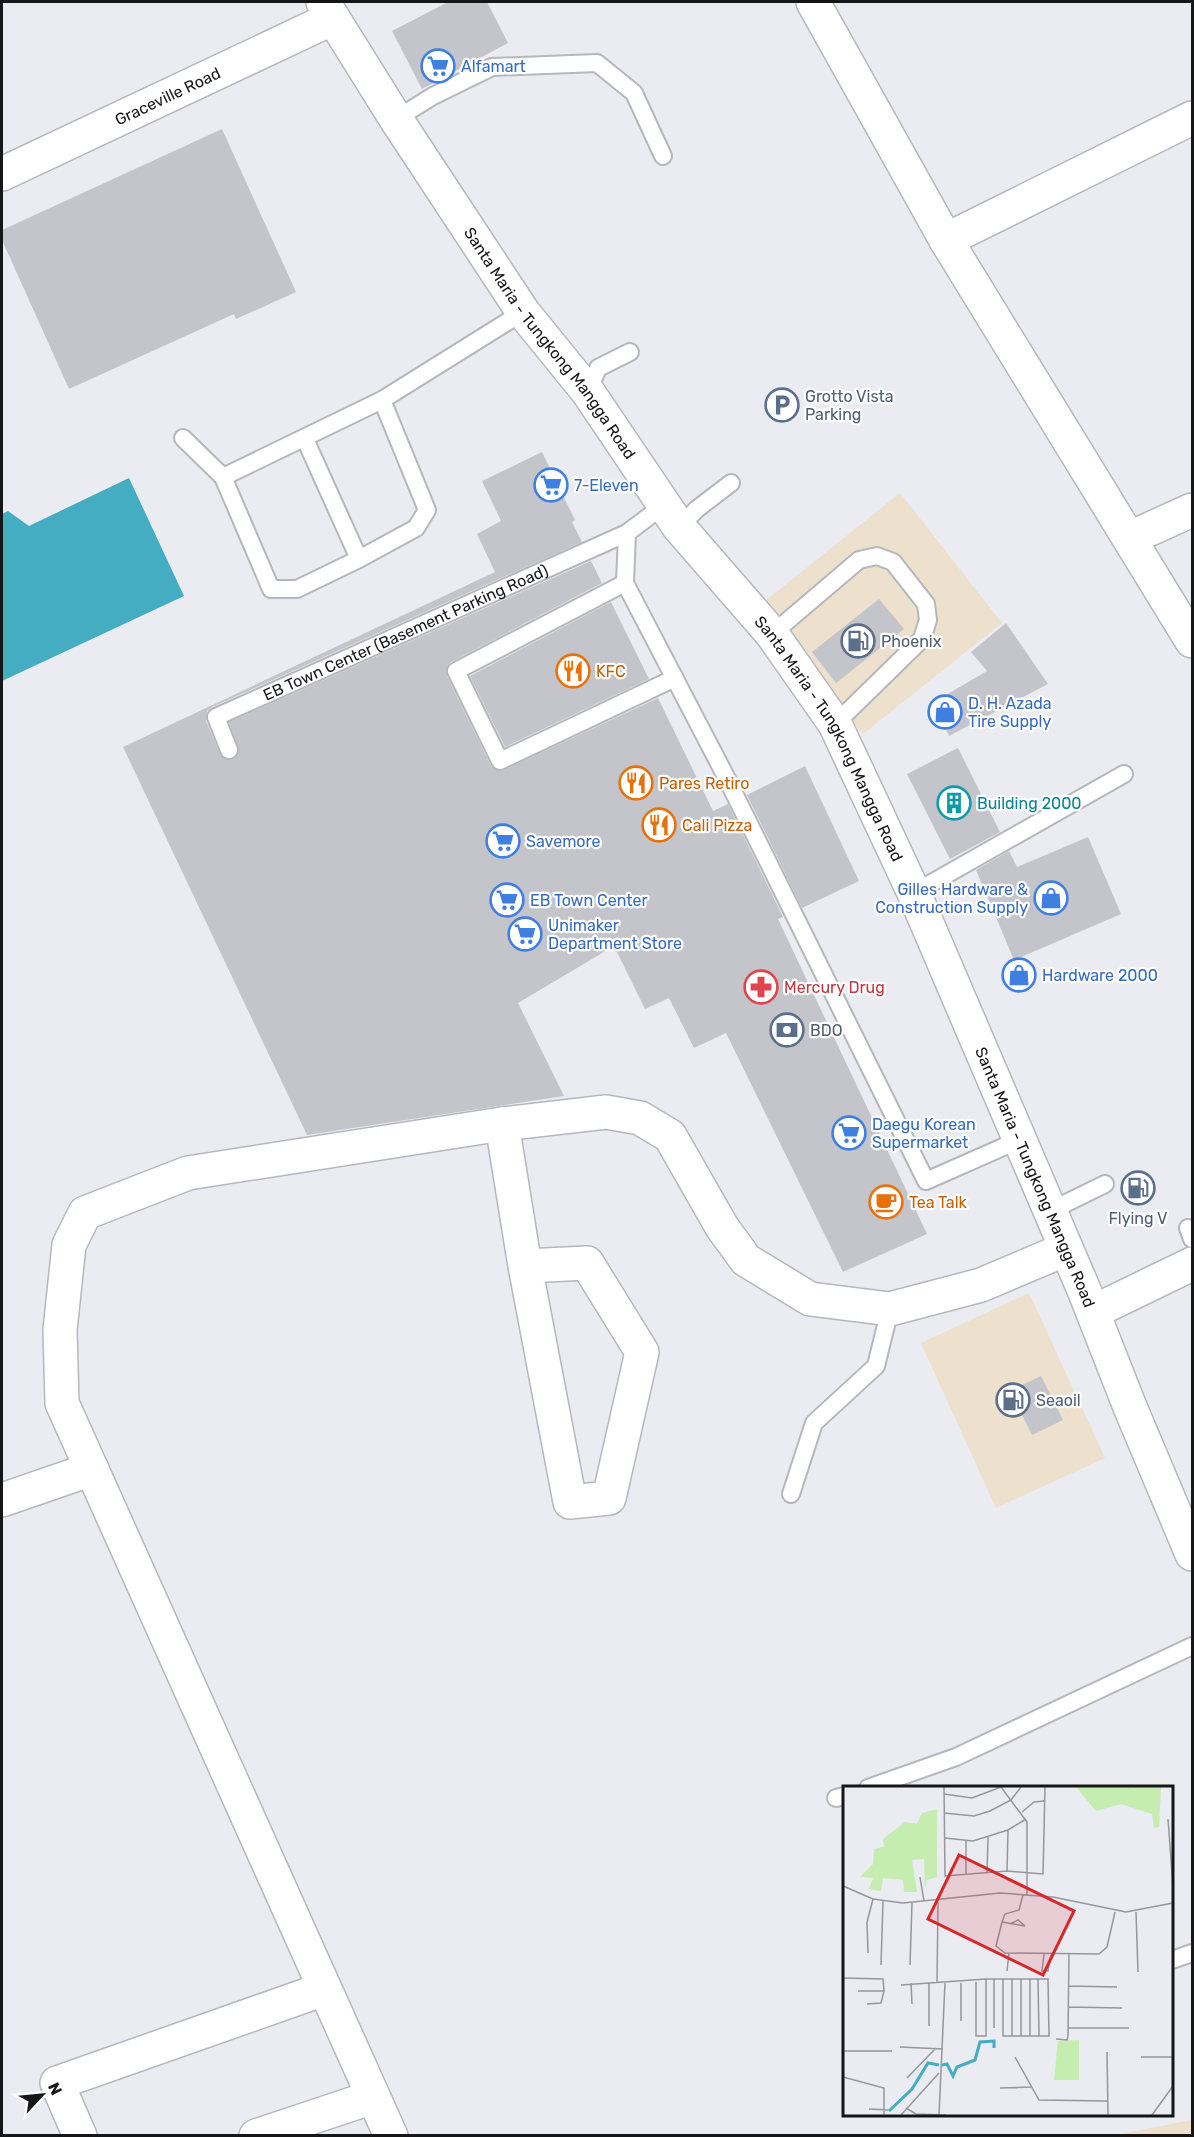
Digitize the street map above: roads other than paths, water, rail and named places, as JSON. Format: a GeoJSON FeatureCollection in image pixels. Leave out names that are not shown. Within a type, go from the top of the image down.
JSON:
{"type":"FeatureCollection","features":[{"type":"Feature","properties":{"kind":"street"},"geometry":{"type":"LineString","coordinates":[[813,2],[946,240],[1192,641]]}},
{"type":"Feature","properties":{"kind":"street","name":"Santa Maria - Tungkong Mangga Road"},"geometry":{"type":"LineString","coordinates":[[328,10],[396,119],[523,312],[588,392],[672,516],[772,634],[834,724],[914,893],[1093,1312],[1192,1554]]}},
{"type":"Feature","properties":{"kind":"street","name":"Graceville Road"},"geometry":{"type":"LineString","coordinates":[[2,174],[328,10]]}},
{"type":"Feature","properties":{"kind":"street"},"geometry":{"type":"LineString","coordinates":[[946,240],[1192,118]]}},
{"type":"Feature","properties":{"kind":"street"},"geometry":{"type":"LineString","coordinates":[[1130,538],[1192,510]]}},
{"type":"Feature","properties":{"kind":"street"},"geometry":{"type":"LineString","coordinates":[[391,2136],[62,1403],[60,1330],[69,1245],[85,1213],[188,1173],[502,1124],[606,1112],[640,1118],[670,1137],[722,1227],[746,1260],[810,1299],[890,1309],[981,1285],[1066,1249]]}},
{"type":"Feature","properties":{"kind":"street"},"geometry":{"type":"LineString","coordinates":[[502,1124],[525,1266],[570,1502],[609,1498],[642,1352],[587,1263],[525,1266]]}},
{"type":"Feature","properties":{"kind":"street"},"geometry":{"type":"LineString","coordinates":[[1093,1312],[1192,1264]]}},
{"type":"Feature","properties":{"kind":"street"},"geometry":{"type":"LineString","coordinates":[[2,1500],[92,1469]]}},
{"type":"Feature","properties":{"kind":"street"},"geometry":{"type":"LineString","coordinates":[[80,2136],[57,2083],[324,1989]]}},
{"type":"Feature","properties":{"kind":"street"},"geometry":{"type":"LineString","coordinates":[[256,2136],[373,2097]]}},
{"type":"Feature","properties":{"kind":"lane"},"geometry":{"type":"LineString","coordinates":[[396,119],[433,96],[492,67],[597,63],[634,93],[663,156]]}},
{"type":"Feature","properties":{"kind":"lane"},"geometry":{"type":"LineString","coordinates":[[222,477],[382,400],[523,312]]}},
{"type":"Feature","properties":{"kind":"lane"},"geometry":{"type":"LineString","coordinates":[[588,392],[598,368],[630,352]]}},
{"type":"Feature","properties":{"kind":"lane"},"geometry":{"type":"LineString","coordinates":[[183,438],[222,477],[271,589],[297,589],[359,560],[416,528],[427,510],[382,400]]}},
{"type":"Feature","properties":{"kind":"lane"},"geometry":{"type":"LineString","coordinates":[[304,439],[359,560]]}},
{"type":"Feature","properties":{"kind":"lane"},"geometry":{"type":"LineString","coordinates":[[731,483],[698,509],[627,533],[625,583],[724,773],[926,1181],[1019,1140]]}},
{"type":"Feature","properties":{"kind":"lane","name":"EB Town Center (Basement Parking Road)"},"geometry":{"type":"LineString","coordinates":[[229,750],[216,717],[627,533]]}},
{"type":"Feature","properties":{"kind":"lane"},"geometry":{"type":"LineString","coordinates":[[772,634],[859,560],[877,556],[892,562],[926,603],[928,620],[922,639],[834,724]]}},
{"type":"Feature","properties":{"kind":"lane"},"geometry":{"type":"LineString","coordinates":[[625,583],[456,671],[500,761],[675,678]]}},
{"type":"Feature","properties":{"kind":"lane"},"geometry":{"type":"LineString","coordinates":[[914,893],[1124,774]]}},
{"type":"Feature","properties":{"kind":"lane"},"geometry":{"type":"LineString","coordinates":[[1050,1211],[1105,1184]]}},
{"type":"Feature","properties":{"kind":"lane"},"geometry":{"type":"LineString","coordinates":[[791,1494],[814,1423],[876,1366],[890,1309]]}},
{"type":"Feature","properties":{"kind":"lane"},"geometry":{"type":"LineString","coordinates":[[874,1786],[956,1757],[1192,1646]]}},
{"type":"Feature","properties":{"kind":"lane"},"geometry":{"type":"LineString","coordinates":[[1173,1960],[1192,1953]]}},
{"type":"Feature","properties":{"kind":"water"},"geometry":{"type":"Polygon","coordinates":[[[129,478],[184,596],[2,681],[2,514],[8,511],[29,526],[129,478]]]}},
{"type":"Feature","properties":{"kind":"place","name":"Alfamart"},"geometry":{"type":"Point","coordinates":[438,66]}},
{"type":"Feature","properties":{"kind":"place","name":"Grotto Vista Parking"},"geometry":{"type":"Point","coordinates":[782,405]}},
{"type":"Feature","properties":{"kind":"place","name":"7-Eleven"},"geometry":{"type":"Point","coordinates":[551,485]}},
{"type":"Feature","properties":{"kind":"place","name":"Phoenix"},"geometry":{"type":"Point","coordinates":[858,641]}},
{"type":"Feature","properties":{"kind":"place","name":"KFC"},"geometry":{"type":"Point","coordinates":[573,671]}},
{"type":"Feature","properties":{"kind":"place","name":"D. H. Azada Tire Supply"},"geometry":{"type":"Point","coordinates":[945,712]}},
{"type":"Feature","properties":{"kind":"place","name":"Pares Retiro"},"geometry":{"type":"Point","coordinates":[636,783]}},
{"type":"Feature","properties":{"kind":"place","name":"Building 2000"},"geometry":{"type":"Point","coordinates":[954,803]}},
{"type":"Feature","properties":{"kind":"place","name":"Cali Pizza"},"geometry":{"type":"Point","coordinates":[659,825]}},
{"type":"Feature","properties":{"kind":"place","name":"Savemore"},"geometry":{"type":"Point","coordinates":[503,841]}},
{"type":"Feature","properties":{"kind":"place","name":"Gilles Hardware & Construction Supply"},"geometry":{"type":"Point","coordinates":[1051,898]}},
{"type":"Feature","properties":{"kind":"place","name":"EB Town Center"},"geometry":{"type":"Point","coordinates":[507,900]}},
{"type":"Feature","properties":{"kind":"place","name":"Unimaker Department Store"},"geometry":{"type":"Point","coordinates":[525,934]}},
{"type":"Feature","properties":{"kind":"place","name":"Hardware 2000"},"geometry":{"type":"Point","coordinates":[1019,975]}},
{"type":"Feature","properties":{"kind":"place","name":"Mercury Drug"},"geometry":{"type":"Point","coordinates":[761,987]}},
{"type":"Feature","properties":{"kind":"place","name":"BDO"},"geometry":{"type":"Point","coordinates":[787,1030]}},
{"type":"Feature","properties":{"kind":"place","name":"Daegu Korean Supermarket"},"geometry":{"type":"Point","coordinates":[849,1133]}},
{"type":"Feature","properties":{"kind":"place","name":"Flying V"},"geometry":{"type":"Point","coordinates":[1138,1188]}},
{"type":"Feature","properties":{"kind":"place","name":"Tea Talk"},"geometry":{"type":"Point","coordinates":[886,1202]}},
{"type":"Feature","properties":{"kind":"place","name":"Seaoil"},"geometry":{"type":"Point","coordinates":[1013,1400]}}]}
